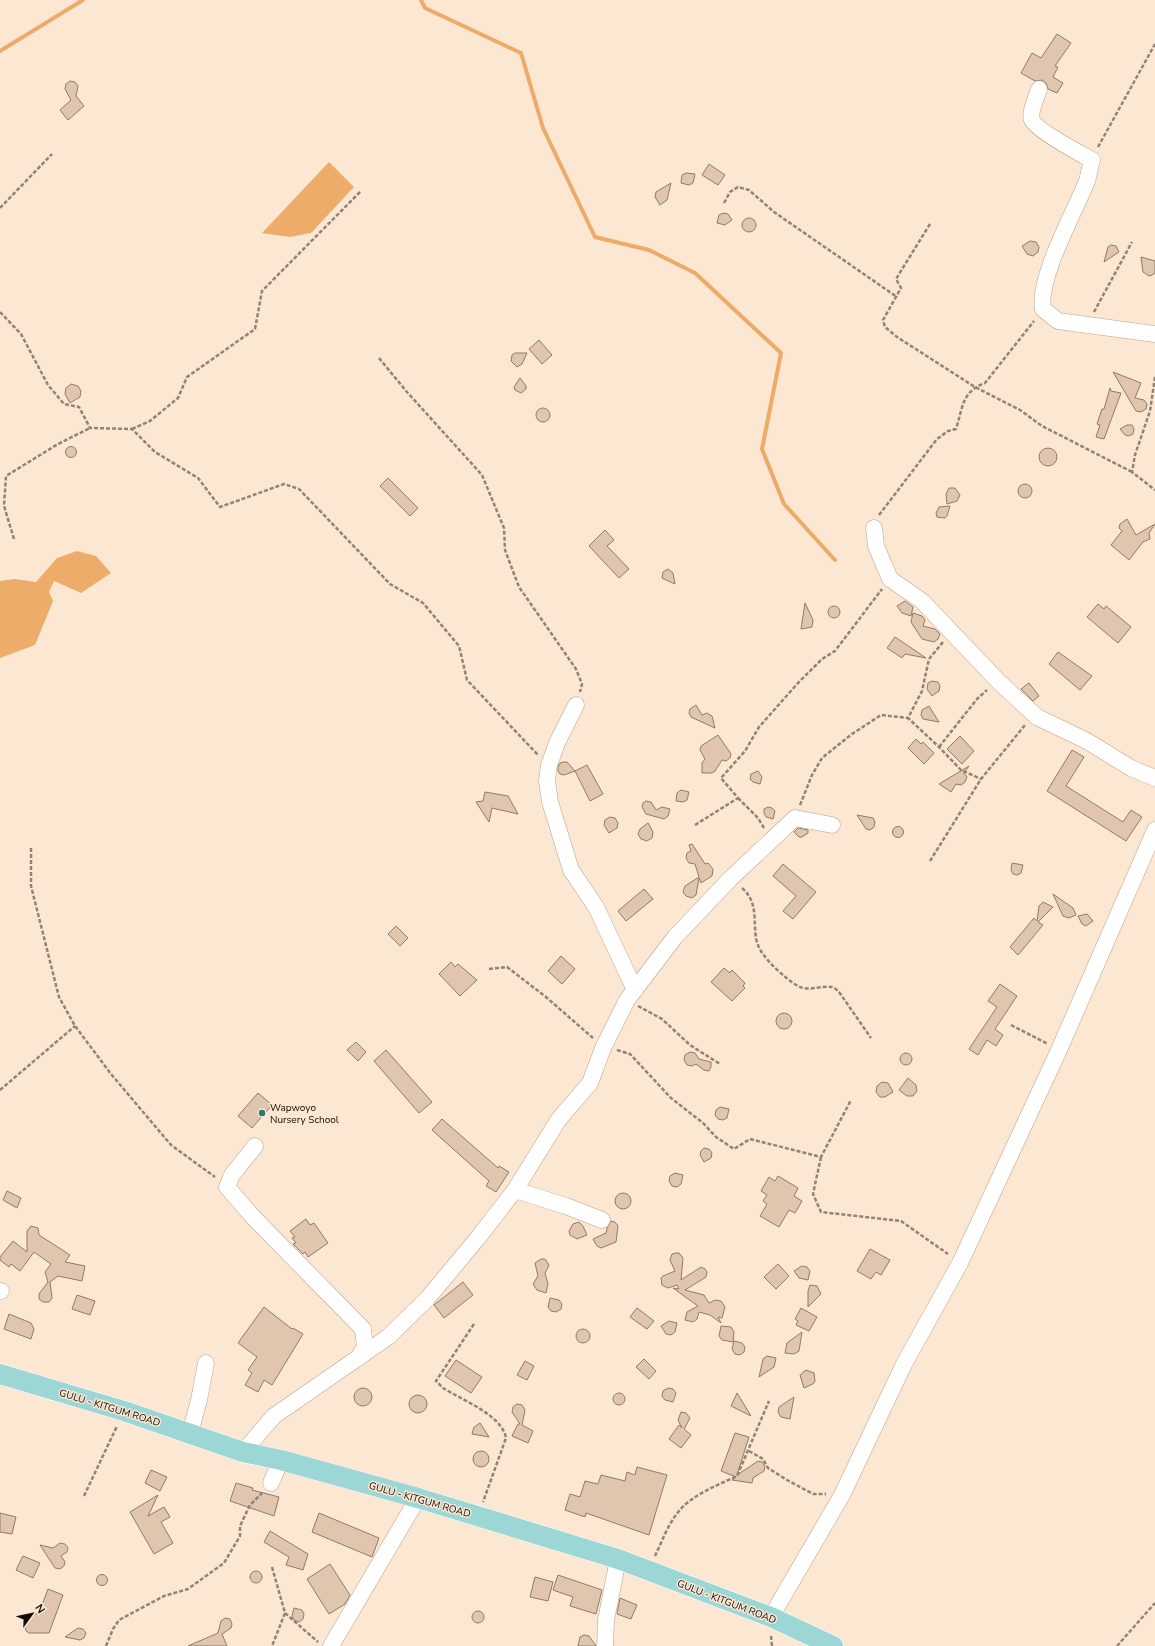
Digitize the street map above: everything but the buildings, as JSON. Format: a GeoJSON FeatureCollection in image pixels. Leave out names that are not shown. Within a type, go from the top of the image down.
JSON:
{"type":"FeatureCollection","features":[{"type":"Feature","properties":{"kind":"main road","name":"GULU - KITGUM ROAD"},"geometry":{"type":"LineString","coordinates":[[0,1374],[124,1411],[243,1452],[281,1460],[418,1498],[618,1560],[771,1617],[833,1646]]}},
{"type":"Feature","properties":{"kind":"street"},"geometry":{"type":"LineString","coordinates":[[1039,89],[1031,115],[1033,122],[1062,143],[1092,160],[1087,180],[1044,282],[1042,302],[1043,309],[1058,321],[1155,334]]}},
{"type":"Feature","properties":{"kind":"street"},"geometry":{"type":"LineString","coordinates":[[874,528],[876,546],[890,579],[922,601],[999,682],[1037,717],[1087,741],[1131,768],[1155,778]]}},
{"type":"Feature","properties":{"kind":"street"},"geometry":{"type":"LineString","coordinates":[[576,706],[557,744],[546,781],[550,802],[571,870],[596,907],[631,995]]}},
{"type":"Feature","properties":{"kind":"street"},"geometry":{"type":"LineString","coordinates":[[243,1452],[274,1416],[394,1332],[416,1311],[477,1239],[515,1190],[559,1119],[590,1083],[603,1048],[631,995],[675,937],[731,878],[795,818],[832,825]]}},
{"type":"Feature","properties":{"kind":"street"},"geometry":{"type":"LineString","coordinates":[[771,1617],[842,1495],[904,1364],[960,1263],[1059,1050],[1155,830]]}},
{"type":"Feature","properties":{"kind":"street"},"geometry":{"type":"LineString","coordinates":[[255,1146],[232,1175],[227,1186],[236,1199],[362,1329],[365,1347],[356,1359]]}},
{"type":"Feature","properties":{"kind":"street"},"geometry":{"type":"LineString","coordinates":[[515,1190],[566,1206],[602,1220]]}},
{"type":"Feature","properties":{"kind":"street"},"geometry":{"type":"LineString","coordinates":[[190,1433],[206,1363]]}},
{"type":"Feature","properties":{"kind":"street"},"geometry":{"type":"LineString","coordinates":[[272,1482],[281,1460]]}},
{"type":"Feature","properties":{"kind":"street"},"geometry":{"type":"LineString","coordinates":[[332,1646],[418,1498]]}},
{"type":"Feature","properties":{"kind":"street"},"geometry":{"type":"LineString","coordinates":[[605,1646],[606,1620],[618,1560]]}},
{"type":"Feature","properties":{"kind":"path"},"geometry":{"type":"LineString","coordinates":[[1092,160],[1155,44]]}},
{"type":"Feature","properties":{"kind":"path"},"geometry":{"type":"LineString","coordinates":[[0,208],[52,154]]}},
{"type":"Feature","properties":{"kind":"path"},"geometry":{"type":"LineString","coordinates":[[724,203],[730,192],[738,187],[749,190],[774,212],[897,297]]}},
{"type":"Feature","properties":{"kind":"path"},"geometry":{"type":"LineString","coordinates":[[14,539],[4,506],[6,476],[58,444],[90,428],[132,429],[150,421],[178,398],[187,377],[255,329],[262,291],[362,191]]}},
{"type":"Feature","properties":{"kind":"path"},"geometry":{"type":"LineString","coordinates":[[930,224],[896,279],[901,288],[883,320],[885,327],[897,337],[975,387],[1020,410],[1042,426],[1132,472],[1155,490]]}},
{"type":"Feature","properties":{"kind":"path"},"geometry":{"type":"LineString","coordinates":[[1089,326],[1095,309],[1132,242]]}},
{"type":"Feature","properties":{"kind":"path"},"geometry":{"type":"LineString","coordinates":[[874,528],[877,518],[889,500],[937,439],[948,431],[956,429],[966,396],[975,387],[985,383],[1043,309]]}},
{"type":"Feature","properties":{"kind":"path"},"geometry":{"type":"LineString","coordinates":[[0,312],[22,334],[48,385],[64,404],[79,407],[90,428]]}},
{"type":"Feature","properties":{"kind":"path"},"geometry":{"type":"LineString","coordinates":[[379,358],[407,392],[482,475],[504,528],[505,550],[519,587],[576,669],[582,684],[576,706]]}},
{"type":"Feature","properties":{"kind":"path"},"geometry":{"type":"LineString","coordinates":[[1132,472],[1135,456],[1150,411],[1155,377]]}},
{"type":"Feature","properties":{"kind":"path"},"geometry":{"type":"LineString","coordinates":[[132,429],[156,452],[198,478],[220,507],[284,484],[299,489],[390,584],[423,603],[459,646],[467,680],[550,765]]}},
{"type":"Feature","properties":{"kind":"path"},"geometry":{"type":"LineString","coordinates":[[771,841],[758,818],[721,778],[745,751],[759,728],[798,683],[822,658],[834,651],[890,579]]}},
{"type":"Feature","properties":{"kind":"path"},"geometry":{"type":"LineString","coordinates":[[908,718],[922,691],[929,659],[951,632]]}},
{"type":"Feature","properties":{"kind":"path"},"geometry":{"type":"LineString","coordinates":[[940,746],[977,699],[999,682]]}},
{"type":"Feature","properties":{"kind":"path"},"geometry":{"type":"LineString","coordinates":[[795,818],[812,775],[822,758],[874,718],[881,715],[908,718],[940,746],[961,770],[981,779]]}},
{"type":"Feature","properties":{"kind":"path"},"geometry":{"type":"LineString","coordinates":[[930,861],[981,779],[1022,727],[1037,717]]}},
{"type":"Feature","properties":{"kind":"path"},"geometry":{"type":"LineString","coordinates":[[695,825],[738,798]]}},
{"type":"Feature","properties":{"kind":"path"},"geometry":{"type":"LineString","coordinates":[[31,848],[31,886],[59,997],[75,1026],[111,1074],[171,1145],[227,1186]]}},
{"type":"Feature","properties":{"kind":"path"},"geometry":{"type":"LineString","coordinates":[[731,878],[745,891],[755,913],[757,944],[765,957],[799,987],[816,989],[832,987],[839,992],[871,1038]]}},
{"type":"Feature","properties":{"kind":"path"},"geometry":{"type":"LineString","coordinates":[[489,969],[507,967],[583,1028],[603,1048],[611,1048],[630,1054],[671,1098],[703,1123],[716,1137],[734,1149],[750,1139],[821,1157]]}},
{"type":"Feature","properties":{"kind":"path"},"geometry":{"type":"LineString","coordinates":[[631,995],[662,1019],[690,1045],[720,1064]]}},
{"type":"Feature","properties":{"kind":"path"},"geometry":{"type":"LineString","coordinates":[[1011,1025],[1059,1050]]}},
{"type":"Feature","properties":{"kind":"path"},"geometry":{"type":"LineString","coordinates":[[0,1090],[75,1026]]}},
{"type":"Feature","properties":{"kind":"path"},"geometry":{"type":"LineString","coordinates":[[851,1100],[821,1157],[813,1194],[821,1212],[901,1221],[960,1263]]}},
{"type":"Feature","properties":{"kind":"path"},"geometry":{"type":"LineString","coordinates":[[474,1324],[436,1381],[443,1388],[495,1419],[505,1430],[506,1438],[478,1516]]}},
{"type":"Feature","properties":{"kind":"path"},"geometry":{"type":"LineString","coordinates":[[648,1571],[671,1523],[686,1504],[707,1491],[737,1476],[742,1462],[749,1451],[769,1401]]}},
{"type":"Feature","properties":{"kind":"path"},"geometry":{"type":"LineString","coordinates":[[84,1496],[124,1411]]}},
{"type":"Feature","properties":{"kind":"path"},"geometry":{"type":"LineString","coordinates":[[749,1451],[763,1459],[768,1468],[813,1494],[842,1495]]}},
{"type":"Feature","properties":{"kind":"path"},"geometry":{"type":"LineString","coordinates":[[106,1646],[113,1629],[119,1620],[164,1596],[188,1589],[224,1563],[240,1536],[240,1526],[250,1505],[272,1482]]}},
{"type":"Feature","properties":{"kind":"path"},"geometry":{"type":"LineString","coordinates":[[272,1567],[285,1613],[323,1646]]}},
{"type":"Feature","properties":{"kind":"path"},"geometry":{"type":"LineString","coordinates":[[1117,1646],[1155,1603]]}},
{"type":"Feature","properties":{"kind":"path"},"geometry":{"type":"LineString","coordinates":[[272,1646],[285,1613]]}},
{"type":"Feature","properties":{"kind":"shaded area"},"geometry":{"type":"Polygon","coordinates":[[[329,162],[354,187],[311,233],[290,237],[262,233],[329,162]]]}},
{"type":"Feature","properties":{"kind":"shaded area"},"geometry":{"type":"Polygon","coordinates":[[[77,551],[96,556],[111,573],[81,593],[54,581],[49,592],[53,601],[35,645],[0,658],[0,581],[15,579],[36,582],[57,558],[77,551]]]}},
{"type":"Feature","properties":{"kind":"waterway"},"geometry":{"type":"LineString","coordinates":[[0,51],[83,0]]}},
{"type":"Feature","properties":{"kind":"waterway"},"geometry":{"type":"LineString","coordinates":[[421,0],[425,8],[521,53],[543,128],[595,237],[649,250],[695,273],[781,353],[762,449],[784,504],[835,560]]}},
{"type":"Feature","properties":{"kind":"place","name":"Wapwoyo Nursery School"},"geometry":{"type":"Point","coordinates":[262,1113]}}]}
